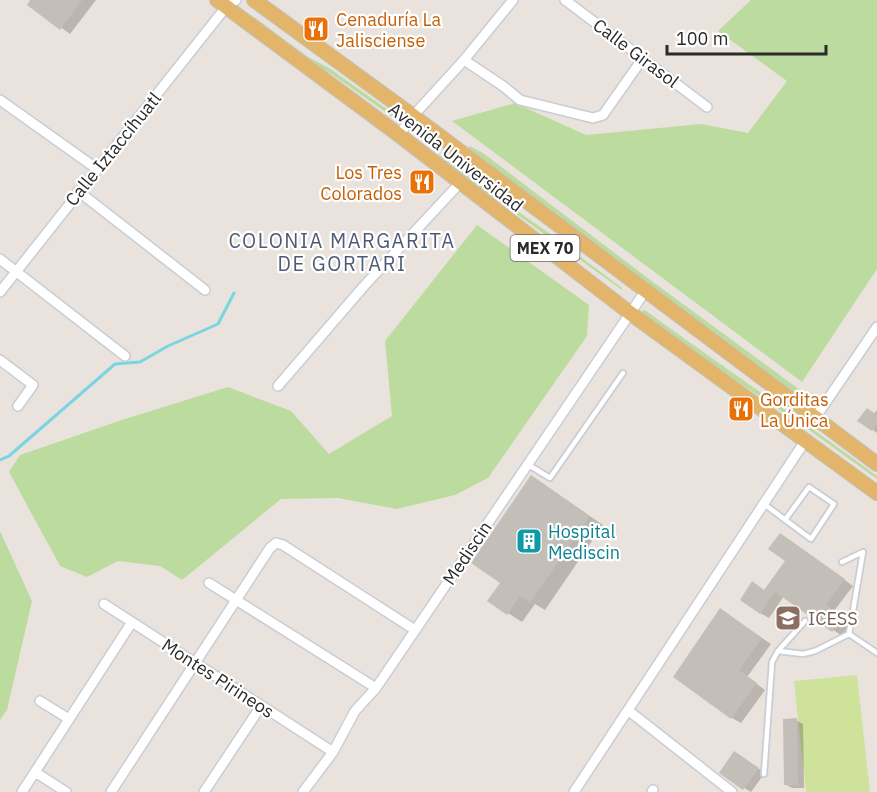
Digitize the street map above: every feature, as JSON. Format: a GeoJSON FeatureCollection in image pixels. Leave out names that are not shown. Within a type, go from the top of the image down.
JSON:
{"type":"FeatureCollection","features":[{"type":"Feature","properties":{"kind":"main road","name":"Avenida Universidad"},"geometry":{"type":"LineString","coordinates":[[254,0],[413,116],[877,464]]}},
{"type":"Feature","properties":{"kind":"main road","name":"Avenida Universidad"},"geometry":{"type":"LineString","coordinates":[[226,2],[630,313],[877,493]]}},
{"type":"Feature","properties":{"kind":"street"},"geometry":{"type":"LineString","coordinates":[[399,135],[513,0]]}},
{"type":"Feature","properties":{"kind":"street","name":"Calle Girasol"},"geometry":{"type":"LineString","coordinates":[[565,0],[707,107]]}},
{"type":"Feature","properties":{"kind":"street","name":"Calle Iztaccíhuatl"},"geometry":{"type":"LineString","coordinates":[[0,292],[226,2]]}},
{"type":"Feature","properties":{"kind":"street"},"geometry":{"type":"LineString","coordinates":[[464,60],[520,100],[593,118],[603,115],[644,58]]}},
{"type":"Feature","properties":{"kind":"street"},"geometry":{"type":"LineString","coordinates":[[0,100],[97,169]]}},
{"type":"Feature","properties":{"kind":"street"},"geometry":{"type":"LineString","coordinates":[[278,386],[364,286],[460,183]]}},
{"type":"Feature","properties":{"kind":"street"},"geometry":{"type":"LineString","coordinates":[[78,191],[205,290]]}},
{"type":"Feature","properties":{"kind":"street"},"geometry":{"type":"LineString","coordinates":[[0,259],[125,356]]}},
{"type":"Feature","properties":{"kind":"street","name":"Mediscin"},"geometry":{"type":"LineString","coordinates":[[303,792],[333,752],[356,711],[376,688],[646,290]]}},
{"type":"Feature","properties":{"kind":"street"},"geometry":{"type":"LineString","coordinates":[[815,418],[877,327]]}},
{"type":"Feature","properties":{"kind":"street"},"geometry":{"type":"LineString","coordinates":[[0,360],[33,385],[18,406]]}},
{"type":"Feature","properties":{"kind":"street"},"geometry":{"type":"LineString","coordinates":[[574,792],[805,441]]}},
{"type":"Feature","properties":{"kind":"street"},"geometry":{"type":"LineString","coordinates":[[111,792],[270,548],[276,543],[283,545],[415,630]]}},
{"type":"Feature","properties":{"kind":"street"},"geometry":{"type":"LineString","coordinates":[[209,583],[376,688]]}},
{"type":"Feature","properties":{"kind":"street","name":"Montes Pirineos"},"geometry":{"type":"LineString","coordinates":[[104,604],[333,752]]}},
{"type":"Feature","properties":{"kind":"street"},"geometry":{"type":"LineString","coordinates":[[22,792],[132,622]]}},
{"type":"Feature","properties":{"kind":"street"},"geometry":{"type":"LineString","coordinates":[[40,700],[69,719]]}},
{"type":"Feature","properties":{"kind":"street"},"geometry":{"type":"LineString","coordinates":[[204,792],[261,706]]}},
{"type":"Feature","properties":{"kind":"street"},"geometry":{"type":"LineString","coordinates":[[628,711],[732,792]]}},
{"type":"Feature","properties":{"kind":"street"},"geometry":{"type":"LineString","coordinates":[[35,772],[66,792]]}},
{"type":"Feature","properties":{"kind":"lane"},"geometry":{"type":"LineString","coordinates":[[527,464],[550,478],[623,373]]}},
{"type":"Feature","properties":{"kind":"lane"},"geometry":{"type":"LineString","coordinates":[[764,504],[785,520],[812,539],[834,504],[809,487],[785,520]]}},
{"type":"Feature","properties":{"kind":"lane"},"geometry":{"type":"LineString","coordinates":[[842,562],[863,552],[849,634]]}},
{"type":"Feature","properties":{"kind":"lane"},"geometry":{"type":"LineString","coordinates":[[764,774],[772,662],[778,651],[805,621]]}},
{"type":"Feature","properties":{"kind":"lane"},"geometry":{"type":"LineString","coordinates":[[778,651],[803,654],[815,651],[849,634]]}},
{"type":"Feature","properties":{"kind":"lane"},"geometry":{"type":"LineString","coordinates":[[849,634],[877,653]]}},
{"type":"Feature","properties":{"kind":"green space"},"geometry":{"type":"Polygon","coordinates":[[[751,0],[877,0],[877,269],[802,382],[452,121],[515,103],[586,135],[701,124],[748,133],[787,81],[718,31],[751,0]]]}},
{"type":"Feature","properties":{"kind":"green space"},"geometry":{"type":"Polygon","coordinates":[[[254,17],[394,116],[307,60],[252,18],[254,17]]]}},
{"type":"Feature","properties":{"kind":"green space"},"geometry":{"type":"Polygon","coordinates":[[[470,146],[483,153],[815,401],[812,404],[806,401],[731,347],[469,151],[470,146]]]}},
{"type":"Feature","properties":{"kind":"green space"},"geometry":{"type":"Polygon","coordinates":[[[438,154],[542,228],[622,290],[437,157],[438,154]]]}},
{"type":"Feature","properties":{"kind":"green space"},"geometry":{"type":"Polygon","coordinates":[[[477,225],[589,305],[587,336],[488,478],[455,495],[397,509],[338,498],[281,499],[182,580],[160,566],[118,561],[87,577],[60,566],[9,472],[20,455],[228,387],[291,411],[329,454],[392,416],[385,341],[477,225]]]}},
{"type":"Feature","properties":{"kind":"green space"},"geometry":{"type":"Polygon","coordinates":[[[643,310],[848,455],[877,476],[877,479],[722,371],[644,314],[643,310]]]}},
{"type":"Feature","properties":{"kind":"green space"},"geometry":{"type":"Polygon","coordinates":[[[0,531],[32,601],[7,710],[0,720],[0,531]]]}},
{"type":"Feature","properties":{"kind":"green space"},"geometry":{"type":"Polygon","coordinates":[[[857,675],[870,792],[806,792],[794,681],[857,675]]]}},
{"type":"Feature","properties":{"kind":"building"},"geometry":{"type":"Polygon","coordinates":[[[30,0],[82,0],[60,30],[27,5],[30,0]]]}},
{"type":"Feature","properties":{"kind":"building"},"geometry":{"type":"Polygon","coordinates":[[[867,408],[877,415],[877,424],[872,431],[857,421],[867,408]]]}},
{"type":"Feature","properties":{"kind":"building","name":"Hospital Mediscin"},"geometry":{"type":"Polygon","coordinates":[[[531,475],[590,516],[530,603],[520,596],[507,615],[487,601],[500,583],[471,563],[531,475]]]}},
{"type":"Feature","properties":{"kind":"building"},"geometry":{"type":"Polygon","coordinates":[[[780,533],[845,579],[826,605],[843,617],[832,632],[775,592],[760,614],[740,600],[752,581],[764,590],[785,561],[768,549],[780,533]]]}},
{"type":"Feature","properties":{"kind":"building"},"geometry":{"type":"Polygon","coordinates":[[[720,608],[762,638],[739,670],[757,683],[731,719],[673,677],[720,608]]]}},
{"type":"Feature","properties":{"kind":"building"},"geometry":{"type":"Polygon","coordinates":[[[797,718],[798,785],[784,785],[783,719],[797,718]]]}},
{"type":"Feature","properties":{"kind":"building"},"geometry":{"type":"Polygon","coordinates":[[[734,751],[759,768],[743,790],[719,773],[734,751]]]}},
{"type":"Feature","properties":{"kind":"waterway"},"geometry":{"type":"LineString","coordinates":[[0,460],[9,456],[115,364],[140,362],[168,346],[218,324],[234,293]]}},
{"type":"Feature","properties":{"kind":"place","name":"Cenaduría La Jalisciense"},"geometry":{"type":"Point","coordinates":[316,29]}},
{"type":"Feature","properties":{"kind":"place","name":"Los Tres Colorados"},"geometry":{"type":"Point","coordinates":[422,182]}},
{"type":"Feature","properties":{"kind":"place","name":"Gorditas La Única"},"geometry":{"type":"Point","coordinates":[741,409]}},
{"type":"Feature","properties":{"kind":"place","name":"Hospital Mediscin"},"geometry":{"type":"Point","coordinates":[529,541]}},
{"type":"Feature","properties":{"kind":"place","name":"ICESS"},"geometry":{"type":"Point","coordinates":[788,618]}},
{"type":"Feature","properties":{"kind":"district","name":"COLONIA MARGARITA DE GORTARI"},"geometry":{"type":"Point","coordinates":[342,252]}}]}
